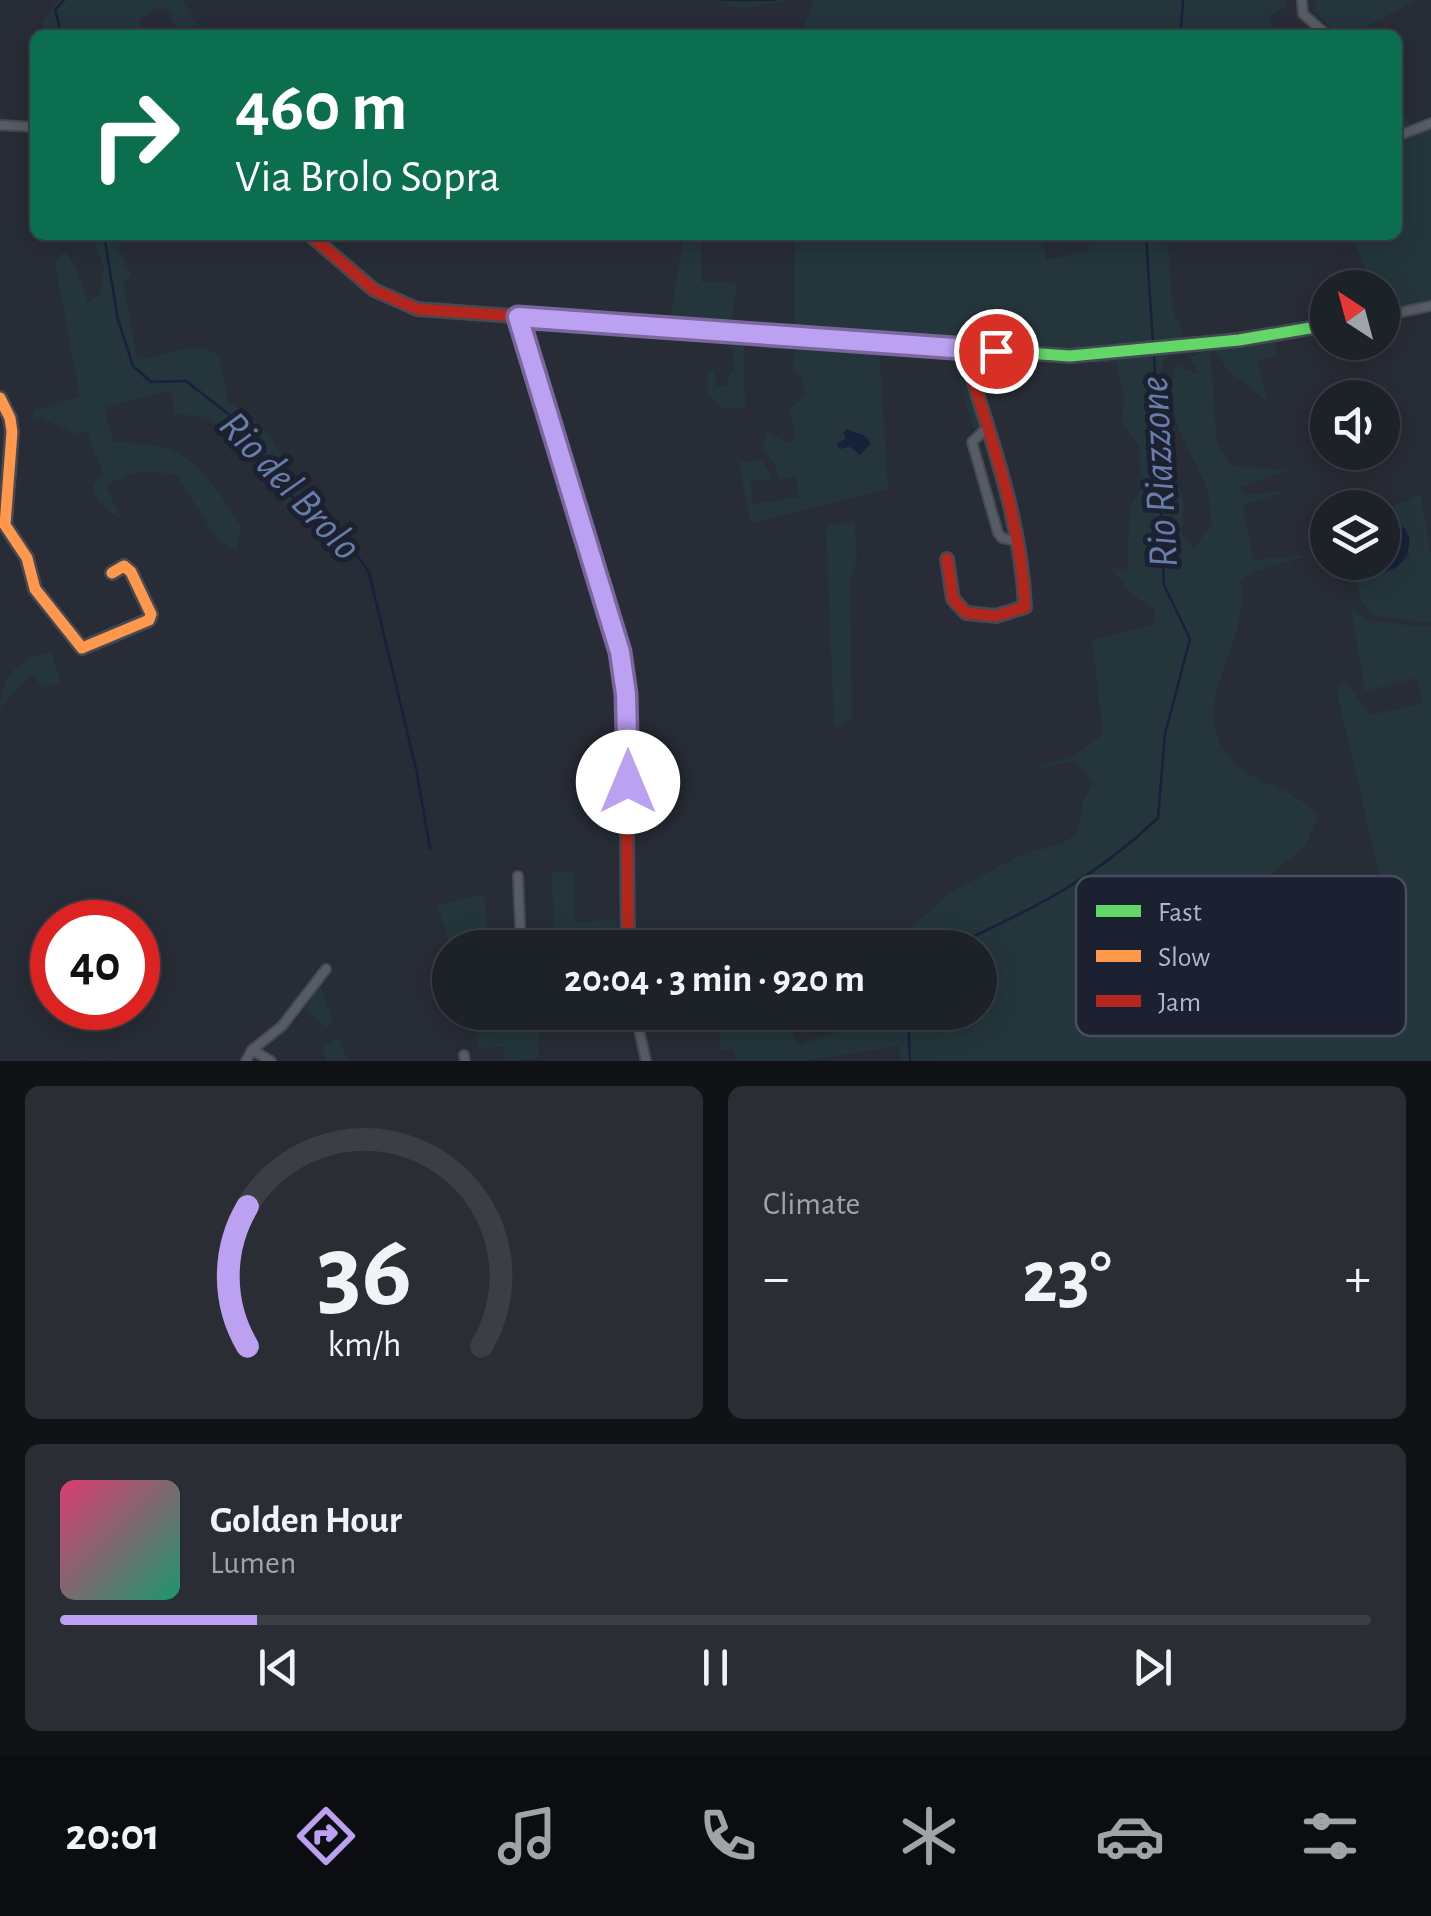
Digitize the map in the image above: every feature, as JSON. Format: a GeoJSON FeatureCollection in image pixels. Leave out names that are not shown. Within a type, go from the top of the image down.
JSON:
{"type":"FeatureCollection","features":[{"type":"Feature","properties":{"kind":"street"},"geometry":{"type":"LineString","coordinates":[[1302,2],[1304,14],[1322,30]]}},
{"type":"Feature","properties":{"kind":"street"},"geometry":{"type":"LineString","coordinates":[[1402,135],[1431,124]]}},
{"type":"Feature","properties":{"kind":"street"},"geometry":{"type":"LineString","coordinates":[[0,125],[30,127]]}},
{"type":"Feature","properties":{"kind":"street"},"geometry":{"type":"LineString","coordinates":[[316,240],[401,306],[518,317],[1070,356],[1169,348],[1310,328]]}},
{"type":"Feature","properties":{"kind":"street"},"geometry":{"type":"LineString","coordinates":[[1400,312],[1431,306]]}},
{"type":"Feature","properties":{"kind":"street"},"geometry":{"type":"LineString","coordinates":[[518,317],[620,652],[628,760],[624,884],[627,930]]}},
{"type":"Feature","properties":{"kind":"street"},"geometry":{"type":"LineString","coordinates":[[947,559],[954,601],[961,610],[984,618],[1024,608],[1025,584],[1013,507],[962,348]]}},
{"type":"Feature","properties":{"kind":"street"},"geometry":{"type":"LineString","coordinates":[[0,398],[12,432],[5,525],[26,558],[35,590],[82,648],[149,620],[151,614],[132,572],[124,566],[112,573]]}},
{"type":"Feature","properties":{"kind":"street"},"geometry":{"type":"LineString","coordinates":[[988,427],[972,442],[998,533],[1002,538],[1017,541]]}},
{"type":"Feature","properties":{"kind":"street"},"geometry":{"type":"LineString","coordinates":[[518,876],[520,930]]}},
{"type":"Feature","properties":{"kind":"street"},"geometry":{"type":"LineString","coordinates":[[246,1061],[252,1050],[282,1026],[326,968]]}},
{"type":"Feature","properties":{"kind":"street"},"geometry":{"type":"LineString","coordinates":[[639,1030],[646,1061]]}},
{"type":"Feature","properties":{"kind":"street"},"geometry":{"type":"LineString","coordinates":[[252,1050],[272,1061]]}},
{"type":"Feature","properties":{"kind":"shaded area"},"geometry":{"type":"Polygon","coordinates":[[[58,0],[182,0],[198,25],[177,29],[167,9],[159,6],[139,20],[141,30],[43,30],[43,22],[58,0]]]}},
{"type":"Feature","properties":{"kind":"shaded area"},"geometry":{"type":"Polygon","coordinates":[[[713,0],[794,0],[741,8],[713,0]]]}},
{"type":"Feature","properties":{"kind":"shaded area"},"geometry":{"type":"Polygon","coordinates":[[[814,0],[1285,0],[1287,5],[1268,17],[1276,30],[803,30],[814,0]]]}},
{"type":"Feature","properties":{"kind":"shaded area"},"geometry":{"type":"Polygon","coordinates":[[[1316,0],[1418,0],[1360,30],[1333,30],[1315,11],[1316,0]]]}},
{"type":"Feature","properties":{"kind":"shaded area"},"geometry":{"type":"Polygon","coordinates":[[[1405,114],[1412,130],[1431,126],[1431,304],[1400,310],[1400,270],[1367,270],[1352,240],[1402,240],[1405,114]]]}},
{"type":"Feature","properties":{"kind":"shaded area"},"geometry":{"type":"Polygon","coordinates":[[[93,240],[123,240],[118,249],[131,275],[123,282],[137,359],[199,348],[219,355],[228,401],[257,421],[272,439],[303,495],[332,517],[334,541],[284,504],[239,437],[205,417],[175,414],[170,391],[104,408],[113,441],[161,447],[187,458],[217,490],[241,526],[236,551],[218,540],[176,475],[140,472],[124,476],[106,487],[121,517],[102,506],[93,485],[103,473],[87,432],[77,434],[39,417],[33,420],[34,410],[80,397],[55,263],[65,250],[88,302],[100,294],[104,268],[93,240]]]}},
{"type":"Feature","properties":{"kind":"shaded area"},"geometry":{"type":"Polygon","coordinates":[[[683,240],[701,242],[701,282],[737,283],[731,324],[670,321],[683,240]]]}},
{"type":"Feature","properties":{"kind":"shaded area"},"geometry":{"type":"Polygon","coordinates":[[[795,240],[1042,240],[1047,260],[1088,250],[1089,240],[1167,240],[1173,311],[1184,334],[1163,362],[1166,449],[1184,501],[1182,534],[1194,548],[1212,524],[1204,482],[1173,409],[1172,380],[1177,365],[1200,375],[1188,357],[1210,351],[1217,441],[1231,466],[1289,470],[1238,488],[1244,495],[1288,490],[1243,506],[1253,560],[1309,555],[1255,571],[1240,581],[1242,605],[1215,699],[1214,722],[1221,744],[1238,766],[1295,796],[1319,814],[1305,846],[1272,873],[1274,876],[1076,876],[1076,1036],[1406,1036],[1406,876],[1380,876],[1378,870],[1336,687],[1347,682],[1370,715],[1423,703],[1417,678],[1365,691],[1351,610],[1374,622],[1431,627],[1431,1061],[901,1061],[900,1046],[801,1061],[737,1061],[734,1049],[720,1049],[720,1030],[794,1030],[796,1046],[842,1030],[997,1030],[997,930],[908,930],[953,891],[1023,854],[1062,844],[1078,832],[1083,801],[1093,783],[1076,761],[1033,769],[1076,754],[1103,734],[1092,640],[1152,625],[1156,610],[1134,596],[1110,567],[1128,572],[1129,508],[1141,489],[1139,445],[1122,424],[1124,400],[1117,363],[972,359],[996,432],[974,429],[951,352],[879,347],[888,489],[750,523],[739,462],[762,460],[773,479],[751,481],[753,504],[799,497],[796,477],[778,478],[775,465],[762,448],[766,432],[791,443],[795,433],[789,409],[804,396],[803,379],[792,369],[796,343],[787,342],[795,320],[795,240]]]}},
{"type":"Feature","properties":{"kind":"shaded area"},"geometry":{"type":"Polygon","coordinates":[[[744,337],[745,408],[723,408],[708,396],[707,370],[715,370],[716,386],[728,385],[729,374],[734,372],[729,339],[744,337]]]}},
{"type":"Feature","properties":{"kind":"shaded area"},"geometry":{"type":"Polygon","coordinates":[[[1274,338],[1277,356],[1257,361],[1269,403],[1228,370],[1212,347],[1274,338]]]}},
{"type":"Feature","properties":{"kind":"shaded area"},"geometry":{"type":"Polygon","coordinates":[[[1420,495],[1431,555],[1431,623],[1373,615],[1361,602],[1356,580],[1400,580],[1400,563],[1410,555],[1400,537],[1400,503],[1420,495]]]}},
{"type":"Feature","properties":{"kind":"shaded area"},"geometry":{"type":"Polygon","coordinates":[[[855,523],[857,560],[850,580],[852,719],[834,728],[826,525],[855,523]]]}},
{"type":"Feature","properties":{"kind":"shaded area"},"geometry":{"type":"Polygon","coordinates":[[[50,652],[61,681],[43,688],[32,674],[0,708],[4,687],[14,670],[30,658],[50,652]]]}},
{"type":"Feature","properties":{"kind":"shaded area"},"geometry":{"type":"Polygon","coordinates":[[[551,871],[574,872],[575,922],[616,920],[617,930],[554,930],[551,871]]]}},
{"type":"Feature","properties":{"kind":"shaded area"},"geometry":{"type":"Polygon","coordinates":[[[484,894],[487,930],[445,930],[437,905],[484,894]]]}},
{"type":"Feature","properties":{"kind":"shaded area"},"geometry":{"type":"Polygon","coordinates":[[[319,984],[333,1019],[327,1027],[305,1010],[319,984]]]}},
{"type":"Feature","properties":{"kind":"shaded area"},"geometry":{"type":"Polygon","coordinates":[[[540,1030],[539,1058],[505,1061],[504,1047],[478,1048],[475,1034],[540,1030]]]}},
{"type":"Feature","properties":{"kind":"shaded area"},"geometry":{"type":"Polygon","coordinates":[[[338,1038],[348,1061],[327,1061],[321,1047],[338,1038]]]}},
{"type":"Feature","properties":{"kind":"water"},"geometry":{"type":"Polygon","coordinates":[[[847,429],[865,436],[871,443],[860,455],[850,447],[839,449],[837,444],[846,438],[843,433],[847,429]]]}},
{"type":"Feature","properties":{"kind":"water"},"geometry":{"type":"Polygon","coordinates":[[[1400,526],[1409,536],[1400,563],[1400,526]]]}},
{"type":"Feature","properties":{"kind":"waterway","name":"Rio del Brolo"},"geometry":{"type":"LineString","coordinates":[[61,30],[55,10],[64,0]]}},
{"type":"Feature","properties":{"kind":"waterway"},"geometry":{"type":"LineString","coordinates":[[721,0],[775,0]]}},
{"type":"Feature","properties":{"kind":"waterway","name":"Rio Riazzone"},"geometry":{"type":"LineString","coordinates":[[1180,30],[1183,0]]}},
{"type":"Feature","properties":{"kind":"waterway","name":"Rio del Brolo"},"geometry":{"type":"LineString","coordinates":[[105,240],[118,320],[133,366],[151,382],[186,381],[231,416],[298,504],[358,557],[369,572],[417,773],[430,849]]}},
{"type":"Feature","properties":{"kind":"waterway","name":"Rio Riazzone"},"geometry":{"type":"LineString","coordinates":[[1146,240],[1153,344]]}},
{"type":"Feature","properties":{"kind":"waterway","name":"Rio Riazzone"},"geometry":{"type":"LineString","coordinates":[[1084,876],[1158,818],[1165,734],[1190,639],[1164,585],[1154,352]]}},
{"type":"Feature","properties":{"kind":"waterway","name":"Rio Riazzone"},"geometry":{"type":"LineString","coordinates":[[986,930],[1076,882]]}},
{"type":"Feature","properties":{"kind":"waterway","name":"Rio Riazzone"},"geometry":{"type":"LineString","coordinates":[[909,1030],[910,1061]]}},
{"type":"Feature","properties":{"kind":"traffic: fast"},"geometry":{"type":"LineString","coordinates":[[985,350],[1070,356],[1239,340],[1310,328]]}},
{"type":"Feature","properties":{"kind":"traffic: slow"},"geometry":{"type":"LineString","coordinates":[[0,398],[12,432],[5,525],[27,558],[35,589],[82,648],[149,620],[151,614],[131,572],[124,566],[112,573]]}},
{"type":"Feature","properties":{"kind":"traffic: jam"},"geometry":{"type":"LineString","coordinates":[[316,240],[374,290],[417,309],[985,350]]}},
{"type":"Feature","properties":{"kind":"traffic: jam"},"geometry":{"type":"LineString","coordinates":[[518,317],[620,652],[626,726],[628,930]]}},
{"type":"Feature","properties":{"kind":"traffic: jam"},"geometry":{"type":"LineString","coordinates":[[947,559],[953,599],[966,613],[996,616],[1025,607],[1010,508],[963,348]]}},
{"type":"Feature","properties":{"kind":"route"},"geometry":{"type":"LineString","coordinates":[[628,782],[626,694],[620,652],[518,317],[996,351]]}}]}
